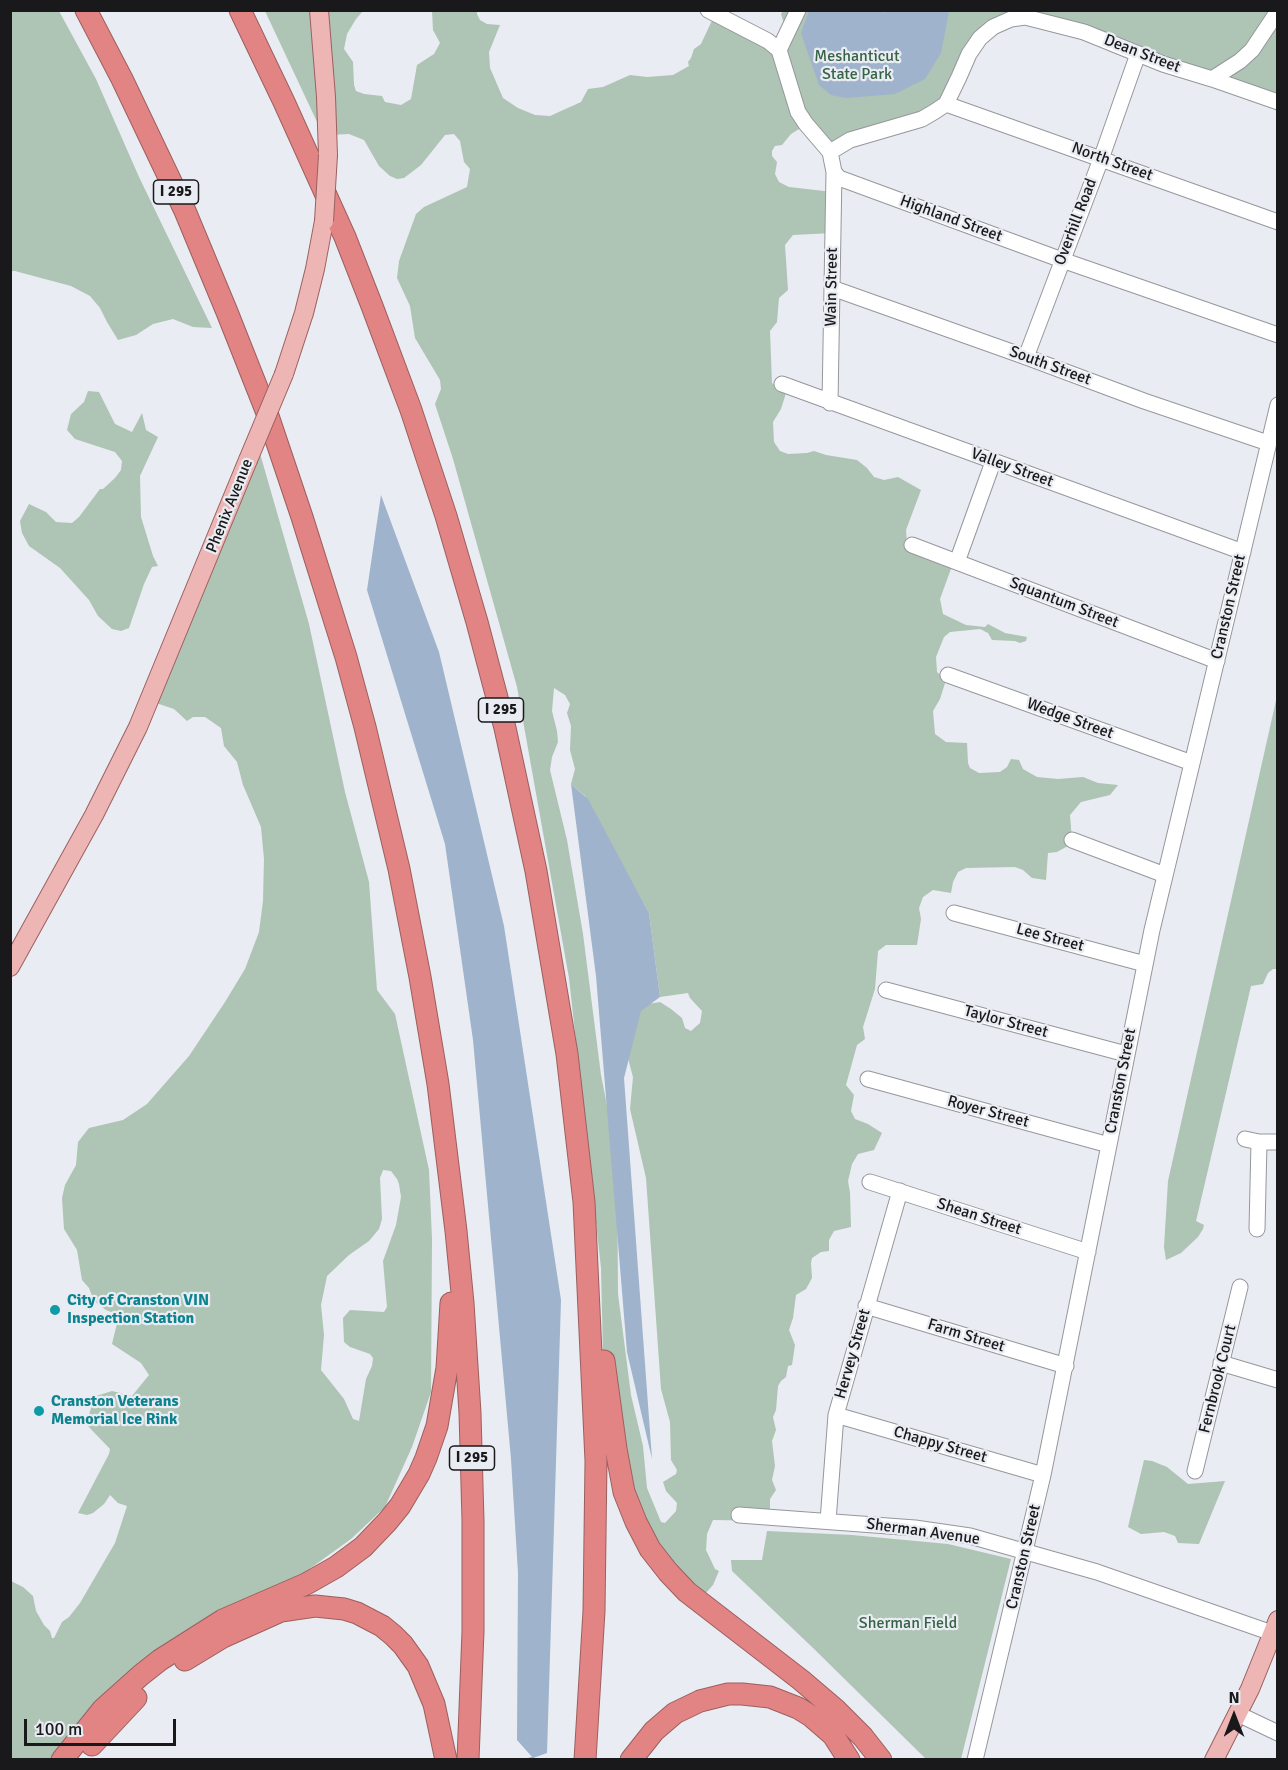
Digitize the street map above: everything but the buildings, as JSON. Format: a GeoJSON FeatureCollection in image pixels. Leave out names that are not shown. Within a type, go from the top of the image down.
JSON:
{"type":"FeatureCollection","features":[{"type":"Feature","properties":{"kind":"highway","name":"I 295"},"geometry":{"type":"LineString","coordinates":[[86,10],[154,145],[210,270],[258,388],[314,552],[360,710],[395,852],[438,1084],[463,1303],[471,1450],[474,1594],[468,1760]]}},
{"type":"Feature","properties":{"kind":"highway","name":"I 295"},"geometry":{"type":"LineString","coordinates":[[240,10],[311,160],[362,280],[414,419],[475,613],[505,728],[540,890],[567,1054],[584,1202],[596,1461],[593,1629],[585,1760]]}},
{"type":"Feature","properties":{"kind":"highway"},"geometry":{"type":"LineString","coordinates":[[62,1760],[103,1710],[160,1660],[223,1620],[306,1584],[336,1567],[363,1547],[400,1506],[426,1458],[444,1389],[451,1313],[448,1158]]}},
{"type":"Feature","properties":{"kind":"highway"},"geometry":{"type":"LineString","coordinates":[[584,1202],[597,1277],[603,1348],[616,1449],[624,1492],[643,1536],[668,1572],[687,1592],[821,1695],[857,1730],[881,1760]]}},
{"type":"Feature","properties":{"kind":"highway"},"geometry":{"type":"LineString","coordinates":[[80,1760],[100,1735],[136,1698],[198,1651],[270,1614],[315,1605],[344,1609],[369,1619],[382,1626],[403,1645],[418,1666],[430,1691],[446,1760]]}},
{"type":"Feature","properties":{"kind":"highway"},"geometry":{"type":"LineString","coordinates":[[631,1760],[654,1731],[675,1713],[700,1701],[728,1694],[770,1697],[811,1716],[833,1735],[849,1760]]}},
{"type":"Feature","properties":{"kind":"main road","name":"Phenix Avenue"},"geometry":{"type":"LineString","coordinates":[[10,967],[94,815],[138,727],[284,374],[304,313],[324,221],[328,155],[319,10]]}},
{"type":"Feature","properties":{"kind":"main road"},"geometry":{"type":"LineString","coordinates":[[1214,1760],[1250,1689],[1275,1626]]}},
{"type":"Feature","properties":{"kind":"street"},"geometry":{"type":"LineString","coordinates":[[779,50],[798,10]]}},
{"type":"Feature","properties":{"kind":"street"},"geometry":{"type":"LineString","coordinates":[[711,11],[768,41],[779,50],[798,112],[830,152],[834,172]]}},
{"type":"Feature","properties":{"kind":"street"},"geometry":{"type":"LineString","coordinates":[[1212,79],[1240,61],[1252,50],[1278,12]]}},
{"type":"Feature","properties":{"kind":"street","name":"Dean Street"},"geometry":{"type":"LineString","coordinates":[[946,104],[969,54],[987,31],[1005,20],[1025,17],[1084,32],[1163,64],[1278,102]]}},
{"type":"Feature","properties":{"kind":"street","name":"Overhill Road"},"geometry":{"type":"LineString","coordinates":[[1026,357],[1138,54]]}},
{"type":"Feature","properties":{"kind":"street"},"geometry":{"type":"LineString","coordinates":[[830,152],[850,140],[922,120],[946,104]]}},
{"type":"Feature","properties":{"kind":"street","name":"North Street"},"geometry":{"type":"LineString","coordinates":[[946,104],[1278,222]]}},
{"type":"Feature","properties":{"kind":"street","name":"Highland Street"},"geometry":{"type":"LineString","coordinates":[[834,172],[839,178],[1062,260],[1278,335]]}},
{"type":"Feature","properties":{"kind":"street","name":"Wain Street"},"geometry":{"type":"LineString","coordinates":[[830,403],[834,172]]}},
{"type":"Feature","properties":{"kind":"street","name":"South Street"},"geometry":{"type":"LineString","coordinates":[[832,288],[1144,401],[1268,443]]}},
{"type":"Feature","properties":{"kind":"street","name":"Valley Street"},"geometry":{"type":"LineString","coordinates":[[782,384],[1242,552]]}},
{"type":"Feature","properties":{"kind":"street","name":"Cranston Street"},"geometry":{"type":"LineString","coordinates":[[975,1760],[1043,1474],[1145,964],[1278,405]]}},
{"type":"Feature","properties":{"kind":"street"},"geometry":{"type":"LineString","coordinates":[[957,562],[993,462]]}},
{"type":"Feature","properties":{"kind":"street","name":"Squantum Street"},"geometry":{"type":"LineString","coordinates":[[912,545],[1217,661]]}},
{"type":"Feature","properties":{"kind":"street","name":"Wedge Street"},"geometry":{"type":"LineString","coordinates":[[948,675],[1192,763]]}},
{"type":"Feature","properties":{"kind":"street"},"geometry":{"type":"LineString","coordinates":[[1072,840],[1165,875]]}},
{"type":"Feature","properties":{"kind":"street","name":"Lee Street"},"geometry":{"type":"LineString","coordinates":[[954,913],[1145,964]]}},
{"type":"Feature","properties":{"kind":"street","name":"Taylor Street"},"geometry":{"type":"LineString","coordinates":[[886,990],[1126,1054]]}},
{"type":"Feature","properties":{"kind":"street","name":"Royer Street"},"geometry":{"type":"LineString","coordinates":[[868,1079],[1108,1145]]}},
{"type":"Feature","properties":{"kind":"street"},"geometry":{"type":"LineString","coordinates":[[1257,1229],[1252,1141],[1278,1142]]}},
{"type":"Feature","properties":{"kind":"street","name":"Shean Street"},"geometry":{"type":"LineString","coordinates":[[870,1182],[1088,1252]]}},
{"type":"Feature","properties":{"kind":"street","name":"Hervey Street"},"geometry":{"type":"LineString","coordinates":[[828,1521],[836,1415],[900,1191]]}},
{"type":"Feature","properties":{"kind":"street","name":"Fernbrook Court"},"geometry":{"type":"LineString","coordinates":[[1195,1471],[1240,1287]]}},
{"type":"Feature","properties":{"kind":"street","name":"Farm Street"},"geometry":{"type":"LineString","coordinates":[[866,1306],[1066,1366]]}},
{"type":"Feature","properties":{"kind":"street"},"geometry":{"type":"LineString","coordinates":[[1221,1363],[1278,1380]]}},
{"type":"Feature","properties":{"kind":"street","name":"Chappy Street"},"geometry":{"type":"LineString","coordinates":[[836,1415],[1043,1474]]}},
{"type":"Feature","properties":{"kind":"street","name":"Sherman Avenue"},"geometry":{"type":"LineString","coordinates":[[739,1515],[828,1521],[970,1536],[1275,1626]]}},
{"type":"Feature","properties":{"kind":"street"},"geometry":{"type":"LineString","coordinates":[[1238,1714],[1278,1733]]}},
{"type":"Feature","properties":{"kind":"green space"},"geometry":{"type":"Polygon","coordinates":[[[10,11],[59,11],[96,79],[139,177],[212,328],[193,327],[173,319],[153,324],[136,335],[118,340],[100,308],[90,296],[71,286],[11,271],[10,11]]]}},
{"type":"Feature","properties":{"kind":"green space"},"geometry":{"type":"Polygon","coordinates":[[[265,11],[363,11],[347,34],[344,49],[353,62],[356,91],[382,96],[385,102],[401,105],[411,99],[417,65],[434,54],[440,43],[433,30],[432,11],[477,11],[480,20],[487,24],[500,25],[489,52],[490,68],[503,98],[535,115],[550,116],[581,102],[588,89],[603,87],[630,75],[647,77],[673,75],[689,66],[688,62],[694,49],[701,44],[715,14],[777,47],[787,33],[781,14],[783,11],[1277,11],[1277,100],[1027,17],[999,22],[942,105],[831,150],[804,126],[791,134],[782,145],[775,146],[772,151],[772,156],[777,162],[775,174],[779,182],[789,187],[833,192],[832,233],[793,235],[785,245],[788,290],[779,298],[777,322],[770,331],[772,383],[786,393],[781,409],[773,422],[774,442],[780,451],[788,454],[814,451],[857,460],[874,477],[884,480],[898,477],[921,490],[906,530],[907,544],[952,566],[940,599],[943,614],[966,625],[985,627],[988,624],[1005,633],[1027,637],[1026,641],[1020,643],[992,640],[988,633],[980,629],[950,632],[944,637],[936,657],[937,672],[946,680],[940,699],[933,711],[935,734],[946,742],[967,743],[970,768],[979,773],[1000,772],[1007,767],[1011,759],[1019,760],[1023,769],[1037,777],[1058,779],[1083,777],[1098,783],[1118,785],[1110,795],[1081,802],[1070,815],[1072,840],[1075,842],[1057,852],[1048,853],[1046,880],[1032,878],[1023,870],[1015,867],[966,868],[958,872],[951,893],[933,890],[923,897],[919,908],[921,919],[917,945],[886,945],[878,951],[875,989],[863,1027],[865,1039],[857,1045],[846,1085],[854,1095],[851,1111],[855,1119],[882,1133],[874,1150],[858,1154],[852,1164],[848,1181],[851,1227],[834,1231],[829,1240],[829,1251],[821,1252],[812,1258],[812,1278],[806,1289],[796,1295],[789,1330],[795,1345],[792,1365],[788,1366],[786,1377],[778,1386],[776,1410],[773,1417],[776,1430],[772,1441],[775,1466],[772,1480],[776,1490],[770,1499],[770,1521],[713,1520],[707,1534],[706,1550],[715,1569],[719,1571],[713,1585],[704,1595],[644,1540],[603,1356],[601,1268],[569,978],[517,687],[453,459],[435,404],[441,389],[440,380],[415,338],[410,306],[397,278],[399,261],[416,214],[424,207],[467,187],[470,169],[464,162],[460,141],[454,134],[445,135],[421,165],[404,178],[397,179],[379,166],[364,140],[349,134],[329,135],[326,141],[265,11]],[[554,688],[552,711],[558,742],[550,770],[567,840],[583,934],[601,1075],[617,1156],[618,1294],[631,1395],[643,1446],[647,1488],[661,1522],[665,1523],[676,1511],[677,1503],[666,1491],[663,1482],[676,1474],[677,1470],[671,1460],[670,1422],[661,1389],[646,1178],[630,1109],[633,1077],[623,1040],[622,1024],[648,1004],[660,1002],[682,1018],[685,1028],[691,1031],[700,1023],[702,1011],[688,993],[660,997],[649,913],[585,796],[571,784],[575,769],[570,750],[571,726],[567,713],[570,704],[565,695],[554,688]]]}},
{"type":"Feature","properties":{"kind":"green space"},"geometry":{"type":"Polygon","coordinates":[[[88,391],[99,392],[115,424],[132,432],[142,413],[146,430],[158,437],[140,476],[141,517],[158,566],[152,567],[144,584],[129,628],[121,631],[112,629],[98,616],[89,600],[60,568],[29,546],[22,533],[20,521],[29,504],[46,512],[56,522],[72,523],[100,489],[103,489],[121,470],[122,461],[115,452],[75,439],[67,430],[71,414],[84,402],[88,391]]]}},
{"type":"Feature","properties":{"kind":"green space"},"geometry":{"type":"Polygon","coordinates":[[[257,443],[309,624],[345,792],[369,882],[377,990],[395,1014],[429,1170],[432,1239],[431,1392],[412,1447],[385,1507],[351,1539],[301,1575],[189,1643],[63,1759],[11,1760],[11,1581],[23,1587],[33,1596],[36,1611],[54,1638],[62,1622],[80,1603],[115,1543],[127,1506],[118,1503],[110,1495],[104,1504],[93,1513],[87,1515],[78,1513],[110,1449],[86,1424],[93,1402],[96,1396],[112,1391],[132,1396],[149,1375],[141,1363],[112,1344],[119,1315],[106,1310],[94,1301],[89,1288],[82,1280],[77,1250],[64,1229],[62,1198],[65,1185],[76,1165],[78,1142],[89,1128],[123,1120],[147,1104],[189,1056],[245,969],[259,932],[263,901],[264,859],[261,827],[243,785],[237,762],[224,746],[221,728],[205,717],[193,717],[187,721],[174,709],[150,701],[257,443]],[[383,1170],[380,1178],[382,1219],[379,1229],[369,1241],[349,1255],[327,1276],[321,1305],[324,1335],[321,1370],[344,1399],[353,1419],[359,1421],[366,1379],[373,1358],[370,1354],[350,1347],[344,1342],[343,1318],[350,1310],[384,1312],[387,1307],[383,1261],[396,1225],[401,1197],[399,1184],[391,1171],[383,1170]]]}},
{"type":"Feature","properties":{"kind":"green space"},"geometry":{"type":"Polygon","coordinates":[[[1277,696],[1277,969],[1268,973],[1263,984],[1251,986],[1196,1221],[1204,1225],[1203,1229],[1181,1253],[1166,1260],[1164,1247],[1168,1181],[1277,696]]]}},
{"type":"Feature","properties":{"kind":"green space"},"geometry":{"type":"Polygon","coordinates":[[[1144,1460],[1167,1467],[1188,1484],[1225,1481],[1199,1544],[1178,1543],[1175,1536],[1164,1532],[1141,1534],[1128,1527],[1144,1460]]]}},
{"type":"Feature","properties":{"kind":"green space","name":"Sherman Field"},"geometry":{"type":"Polygon","coordinates":[[[767,1531],[852,1535],[948,1544],[1011,1559],[961,1759],[926,1759],[732,1571],[731,1560],[762,1560],[767,1531]]]}},
{"type":"Feature","properties":{"kind":"water","name":"Meshanticut State Park"},"geometry":{"type":"Polygon","coordinates":[[[875,10],[885,13],[887,10],[949,11],[941,53],[925,79],[895,94],[846,98],[831,95],[819,85],[801,33],[809,11],[875,10]]]}},
{"type":"Feature","properties":{"kind":"water"},"geometry":{"type":"Polygon","coordinates":[[[381,495],[439,652],[504,926],[561,1300],[547,1753],[533,1758],[517,1740],[518,1573],[511,1459],[473,1040],[445,844],[367,590],[381,495]]]}},
{"type":"Feature","properties":{"kind":"water"},"geometry":{"type":"Polygon","coordinates":[[[571,784],[588,799],[649,913],[660,997],[641,1011],[624,1078],[652,1459],[627,1352],[596,976],[571,784]]]}},
{"type":"Feature","properties":{"kind":"waterway"},"geometry":{"type":"LineString","coordinates":[[527,1760],[533,1758]]}},
{"type":"Feature","properties":{"kind":"place","name":"City of Cranston VIN Inspection Station"},"geometry":{"type":"Point","coordinates":[55,1310]}},
{"type":"Feature","properties":{"kind":"place","name":"Cranston Veterans Memorial Ice Rink"},"geometry":{"type":"Point","coordinates":[39,1411]}}]}
